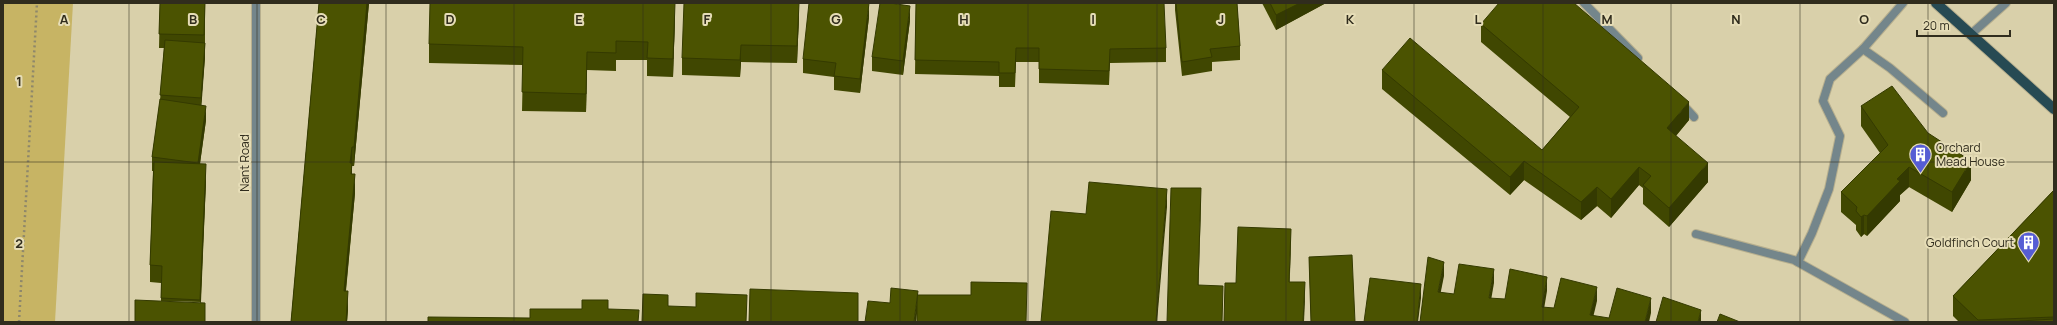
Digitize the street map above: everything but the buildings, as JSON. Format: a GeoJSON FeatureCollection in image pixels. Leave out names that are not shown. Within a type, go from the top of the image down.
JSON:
{"type":"FeatureCollection","features":[{"type":"Feature","properties":{"kind":"main road"},"geometry":{"type":"LineString","coordinates":[[1936,3],[2054,109]]}},
{"type":"Feature","properties":{"kind":"street","name":"Nant Road"},"geometry":{"type":"LineString","coordinates":[[256,3],[256,322]]}},
{"type":"Feature","properties":{"kind":"street"},"geometry":{"type":"LineString","coordinates":[[1584,3],[1644,66]]}},
{"type":"Feature","properties":{"kind":"street"},"geometry":{"type":"LineString","coordinates":[[1798,262],[1812,233],[1829,190],[1840,136],[1823,101],[1830,79],[1864,49],[1903,3]]}},
{"type":"Feature","properties":{"kind":"street"},"geometry":{"type":"LineString","coordinates":[[1970,35],[2006,3]]}},
{"type":"Feature","properties":{"kind":"street"},"geometry":{"type":"LineString","coordinates":[[1864,49],[1890,68],[1943,113]]}},
{"type":"Feature","properties":{"kind":"street"},"geometry":{"type":"LineString","coordinates":[[1677,100],[1694,117]]}},
{"type":"Feature","properties":{"kind":"street"},"geometry":{"type":"LineString","coordinates":[[1696,234],[1798,262],[1905,322]]}},
{"type":"Feature","properties":{"kind":"path"},"geometry":{"type":"LineString","coordinates":[[19,322],[37,3]]}},
{"type":"Feature","properties":{"kind":"shaded area"},"geometry":{"type":"Polygon","coordinates":[[[3,3],[73,3],[55,322],[3,322],[3,3]]]}},
{"type":"Feature","properties":{"kind":"place","name":"Orchard Mead House"},"geometry":{"type":"Point","coordinates":[1920,174]}},
{"type":"Feature","properties":{"kind":"place","name":"Goldfinch Court"},"geometry":{"type":"Point","coordinates":[2029,262]}}]}
